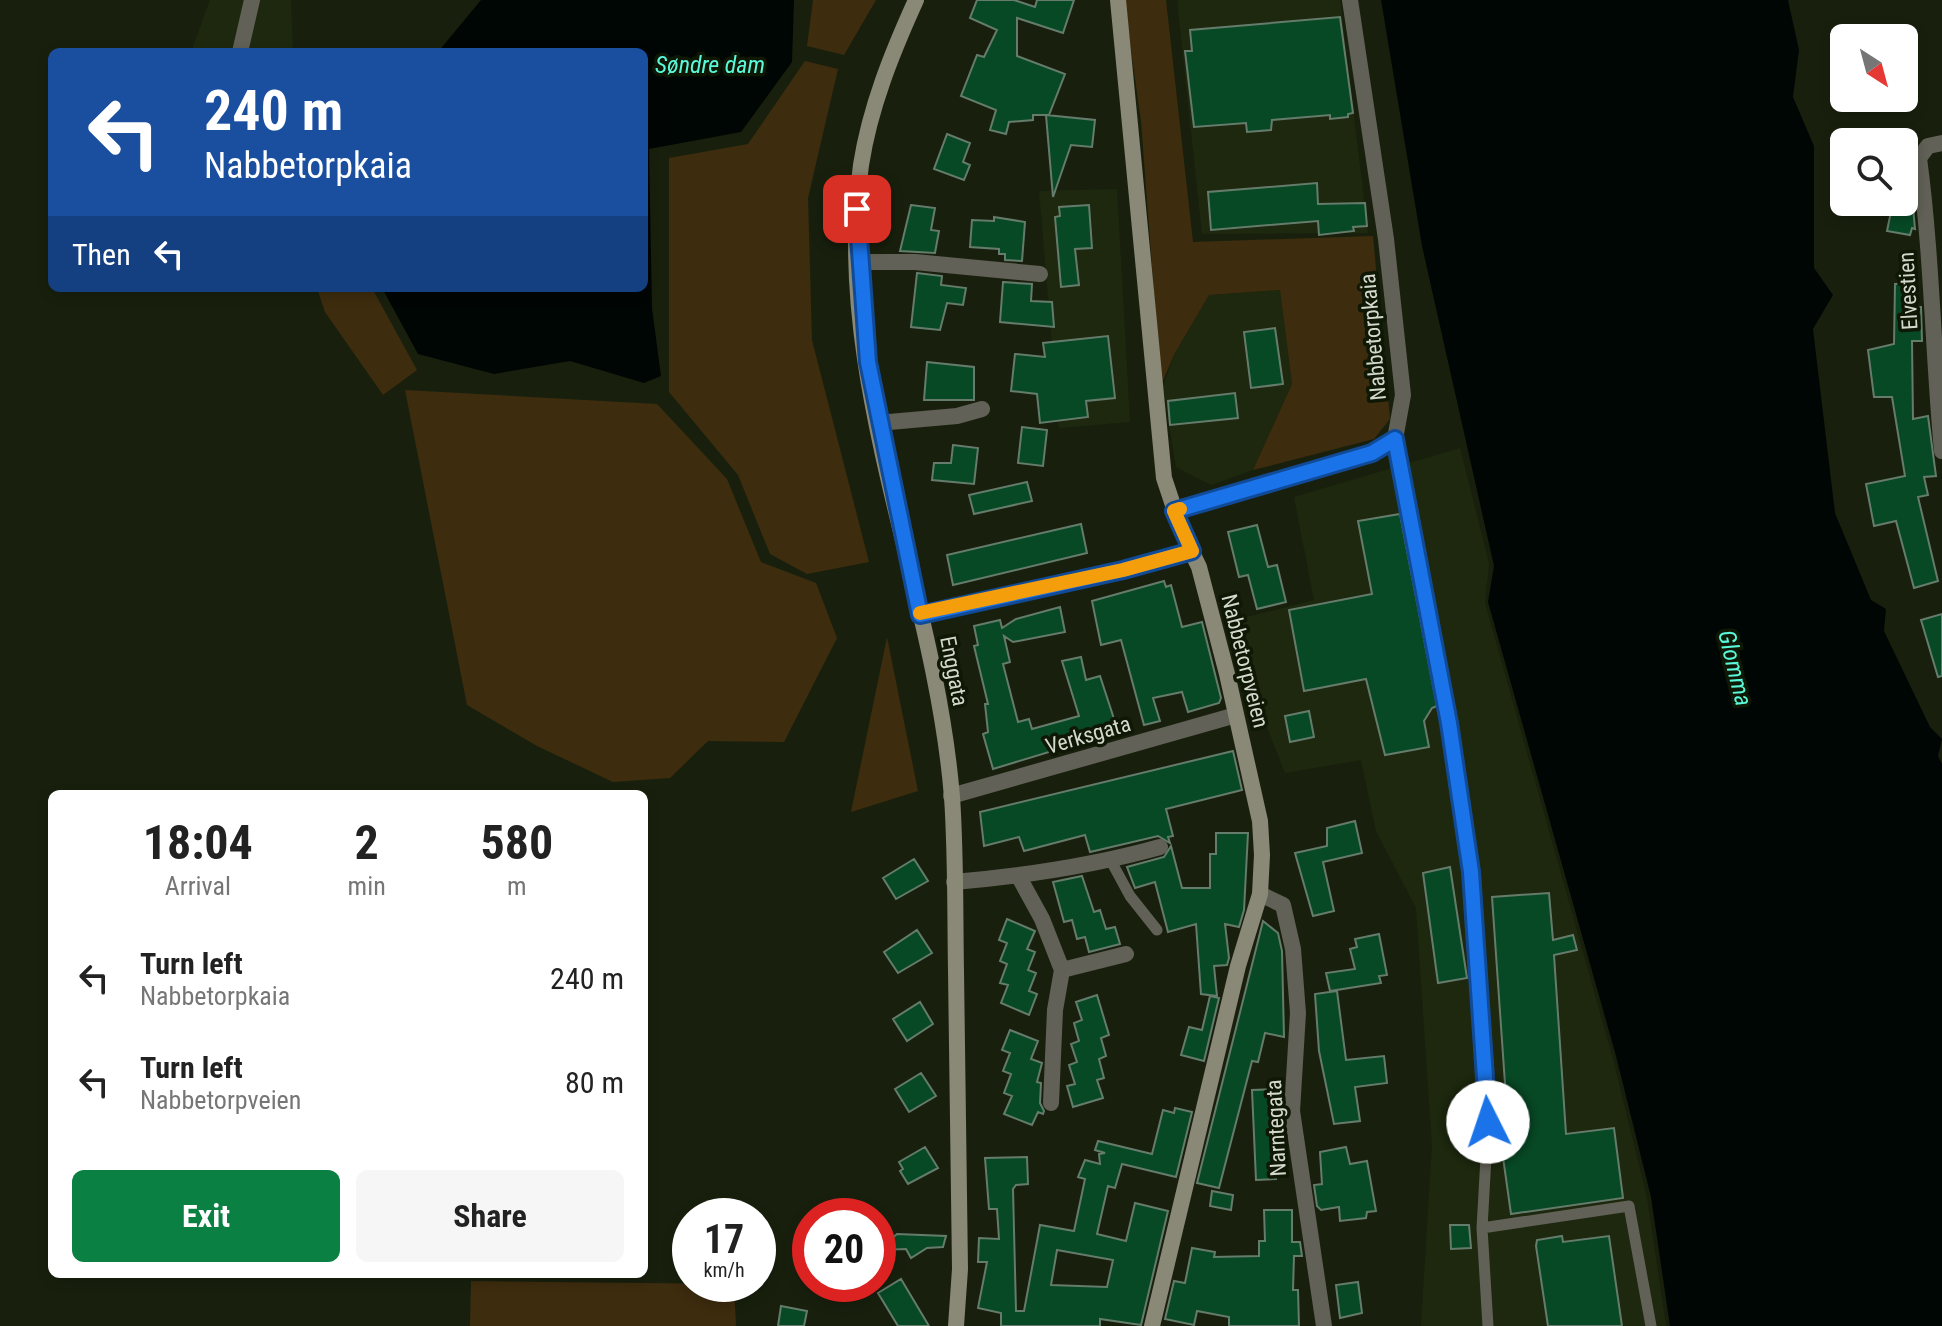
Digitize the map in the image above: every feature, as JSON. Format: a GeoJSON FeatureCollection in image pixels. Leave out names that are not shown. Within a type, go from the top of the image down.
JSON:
{"type":"FeatureCollection","features":[{"type":"Feature","properties":{"kind":"main road","name":"Enggata"},"geometry":{"type":"LineString","coordinates":[[916,0],[883,77],[870,123],[857,209],[858,262],[863,324],[878,423],[920,615],[951,796],[960,1269],[956,1326]]}},
{"type":"Feature","properties":{"kind":"main road","name":"Nabbetorpveien"},"geometry":{"type":"LineString","coordinates":[[1118,0],[1130,103],[1154,402],[1164,478],[1174,511],[1192,551],[1236,715],[1260,821],[1260,894],[1238,966],[1152,1326]]}},
{"type":"Feature","properties":{"kind":"street"},"geometry":{"type":"LineString","coordinates":[[241,48],[252,0]]}},
{"type":"Feature","properties":{"kind":"street","name":"Nabbetorpkaia"},"geometry":{"type":"LineString","coordinates":[[1350,0],[1386,239],[1403,395],[1395,439]]}},
{"type":"Feature","properties":{"kind":"street","name":"Elvestien"},"geometry":{"type":"LineString","coordinates":[[1942,143],[1928,146],[1919,158],[1927,222],[1942,451]]}},
{"type":"Feature","properties":{"kind":"street"},"geometry":{"type":"LineString","coordinates":[[858,262],[915,262],[1040,274]]}},
{"type":"Feature","properties":{"kind":"street"},"geometry":{"type":"LineString","coordinates":[[878,423],[957,416],[982,409]]}},
{"type":"Feature","properties":{"kind":"street"},"geometry":{"type":"LineString","coordinates":[[1174,511],[1372,453],[1395,439]]}},
{"type":"Feature","properties":{"kind":"street"},"geometry":{"type":"LineString","coordinates":[[920,615],[1123,570],[1192,551]]}},
{"type":"Feature","properties":{"kind":"street","name":"Verksgata"},"geometry":{"type":"LineString","coordinates":[[951,796],[1236,715]]}},
{"type":"Feature","properties":{"kind":"street"},"geometry":{"type":"LineString","coordinates":[[954,882],[1019,877],[1111,861],[1160,847]]}},
{"type":"Feature","properties":{"kind":"street"},"geometry":{"type":"LineString","coordinates":[[1019,877],[1042,919],[1062,970],[1055,1010],[1051,1103]]}},
{"type":"Feature","properties":{"kind":"street","name":"Narntegata"},"geometry":{"type":"LineString","coordinates":[[1260,894],[1283,905],[1293,949],[1298,1013],[1292,1111],[1324,1326]]}},
{"type":"Feature","properties":{"kind":"street"},"geometry":{"type":"LineString","coordinates":[[1062,970],[1126,954]]}},
{"type":"Feature","properties":{"kind":"lane"},"geometry":{"type":"LineString","coordinates":[[1395,439],[1449,723],[1471,872],[1488,1122],[1482,1228],[1488,1326]]}},
{"type":"Feature","properties":{"kind":"lane"},"geometry":{"type":"LineString","coordinates":[[1111,861],[1130,896],[1157,930]]}},
{"type":"Feature","properties":{"kind":"lane"},"geometry":{"type":"LineString","coordinates":[[1482,1228],[1629,1206],[1651,1326]]}},
{"type":"Feature","properties":{"kind":"shaded area"},"geometry":{"type":"Polygon","coordinates":[[[210,0],[291,0],[293,48],[192,48],[210,0]]]}},
{"type":"Feature","properties":{"kind":"shaded area"},"geometry":{"type":"Polygon","coordinates":[[[813,0],[876,0],[844,55],[807,46],[813,0]]]}},
{"type":"Feature","properties":{"kind":"shaded area"},"geometry":{"type":"Polygon","coordinates":[[[1124,0],[1166,0],[1193,242],[1373,236],[1390,419],[1374,439],[1253,470],[1292,384],[1280,290],[1209,295],[1175,353],[1161,385],[1141,121],[1124,0]]]}},
{"type":"Feature","properties":{"kind":"shaded area"},"geometry":{"type":"Polygon","coordinates":[[[1177,0],[1340,0],[1368,233],[1202,234],[1177,0]]]}},
{"type":"Feature","properties":{"kind":"shaded area"},"geometry":{"type":"Polygon","coordinates":[[[805,61],[838,69],[808,198],[812,340],[869,562],[807,574],[770,554],[738,475],[669,392],[669,158],[748,144],[805,61]]]}},
{"type":"Feature","properties":{"kind":"shaded area"},"geometry":{"type":"Polygon","coordinates":[[[1117,189],[1130,422],[1059,428],[1039,191],[1117,189]]]}},
{"type":"Feature","properties":{"kind":"shaded area"},"geometry":{"type":"Polygon","coordinates":[[[1280,290],[1292,384],[1253,470],[1211,485],[1176,467],[1163,386],[1175,353],[1209,295],[1280,290]]]}},
{"type":"Feature","properties":{"kind":"shaded area"},"geometry":{"type":"Polygon","coordinates":[[[318,292],[374,292],[417,370],[383,395],[325,312],[318,292]]]}},
{"type":"Feature","properties":{"kind":"shaded area"},"geometry":{"type":"Polygon","coordinates":[[[405,390],[657,404],[727,479],[761,562],[816,583],[837,638],[784,742],[708,741],[670,778],[613,782],[537,746],[467,705],[405,390]]]}},
{"type":"Feature","properties":{"kind":"shaded area"},"geometry":{"type":"Polygon","coordinates":[[[1460,448],[1489,564],[1485,603],[1613,1059],[1647,1198],[1666,1326],[1421,1326],[1432,1145],[1416,908],[1376,831],[1361,760],[1285,773],[1263,717],[1239,619],[1314,600],[1294,497],[1460,448]]]}},
{"type":"Feature","properties":{"kind":"shaded area"},"geometry":{"type":"Polygon","coordinates":[[[887,637],[918,791],[851,812],[887,637]]]}},
{"type":"Feature","properties":{"kind":"shaded area"},"geometry":{"type":"Polygon","coordinates":[[[471,1281],[672,1283],[672,1302],[735,1302],[736,1326],[470,1326],[471,1281]]]}},
{"type":"Feature","properties":{"kind":"water","name":"Søndre dam"},"geometry":{"type":"Polygon","coordinates":[[[481,0],[794,0],[792,62],[741,132],[649,149],[652,308],[661,376],[644,383],[570,361],[494,374],[418,354],[384,292],[648,292],[648,48],[441,48],[481,0]]]}},
{"type":"Feature","properties":{"kind":"water","name":"Glomma"},"geometry":{"type":"Polygon","coordinates":[[[1381,0],[1788,0],[1799,50],[1793,97],[1814,146],[1814,268],[1833,295],[1813,329],[1835,513],[1871,600],[1886,609],[1884,631],[1930,727],[1942,739],[1938,756],[1942,764],[1942,1326],[1670,1326],[1651,1197],[1616,1056],[1488,602],[1494,566],[1422,246],[1381,0]]]}},
{"type":"Feature","properties":{"kind":"building"},"geometry":{"type":"Polygon","coordinates":[[[977,0],[1014,0],[1035,7],[1037,0],[1074,0],[1063,33],[1017,18],[1017,56],[1065,74],[1049,115],[1033,115],[1033,120],[1009,122],[1006,134],[990,130],[996,110],[961,96],[977,55],[984,57],[997,30],[970,18],[977,0]]]}},
{"type":"Feature","properties":{"kind":"building"},"geometry":{"type":"Polygon","coordinates":[[[1340,17],[1353,113],[1348,117],[1330,119],[1330,115],[1272,120],[1271,130],[1247,132],[1246,123],[1194,127],[1185,51],[1192,51],[1190,30],[1340,17]]]}},
{"type":"Feature","properties":{"kind":"building"},"geometry":{"type":"Polygon","coordinates":[[[1046,115],[1095,120],[1092,147],[1071,145],[1053,197],[1046,115]]]}},
{"type":"Feature","properties":{"kind":"building"},"geometry":{"type":"Polygon","coordinates":[[[947,134],[970,143],[963,162],[970,165],[964,180],[934,169],[947,134]]]}},
{"type":"Feature","properties":{"kind":"building"},"geometry":{"type":"Polygon","coordinates":[[[1317,183],[1318,204],[1365,203],[1367,226],[1353,227],[1354,231],[1319,235],[1318,221],[1211,230],[1208,192],[1317,183]]]}},
{"type":"Feature","properties":{"kind":"building"},"geometry":{"type":"Polygon","coordinates":[[[911,205],[935,208],[931,230],[939,231],[935,253],[900,251],[911,205]]]}},
{"type":"Feature","properties":{"kind":"building"},"geometry":{"type":"Polygon","coordinates":[[[1089,205],[1092,248],[1075,249],[1079,285],[1061,287],[1055,217],[1060,216],[1059,207],[1089,205]]]}},
{"type":"Feature","properties":{"kind":"building"},"geometry":{"type":"Polygon","coordinates":[[[1890,216],[1914,216],[1915,229],[1912,228],[1910,235],[1887,231],[1890,216]]]}},
{"type":"Feature","properties":{"kind":"building"},"geometry":{"type":"Polygon","coordinates":[[[994,217],[1025,222],[1022,261],[1005,260],[1005,254],[999,254],[999,249],[970,247],[972,220],[994,221],[994,217]]]}},
{"type":"Feature","properties":{"kind":"building"},"geometry":{"type":"Polygon","coordinates":[[[917,273],[942,276],[941,285],[966,288],[963,305],[947,303],[940,330],[911,327],[917,273]]]}},
{"type":"Feature","properties":{"kind":"building"},"geometry":{"type":"Polygon","coordinates":[[[1003,282],[1032,284],[1031,301],[1052,302],[1054,327],[1000,322],[1003,282]]]}},
{"type":"Feature","properties":{"kind":"building"},"geometry":{"type":"Polygon","coordinates":[[[1916,283],[1916,307],[1921,307],[1922,341],[1912,341],[1913,419],[1928,416],[1936,476],[1924,477],[1928,495],[1918,497],[1938,581],[1914,588],[1896,521],[1874,526],[1866,484],[1905,476],[1892,397],[1874,397],[1868,350],[1894,344],[1895,284],[1916,283]]]}},
{"type":"Feature","properties":{"kind":"building"},"geometry":{"type":"Polygon","coordinates":[[[1275,328],[1283,384],[1251,388],[1244,332],[1275,328]]]}},
{"type":"Feature","properties":{"kind":"building"},"geometry":{"type":"Polygon","coordinates":[[[1108,336],[1115,398],[1086,401],[1088,417],[1040,423],[1037,394],[1011,391],[1015,354],[1045,357],[1043,343],[1108,336]]]}},
{"type":"Feature","properties":{"kind":"building"},"geometry":{"type":"Polygon","coordinates":[[[927,362],[974,367],[974,400],[924,400],[927,362]]]}},
{"type":"Feature","properties":{"kind":"building"},"geometry":{"type":"Polygon","coordinates":[[[1235,393],[1238,418],[1170,425],[1168,401],[1235,393]]]}},
{"type":"Feature","properties":{"kind":"building"},"geometry":{"type":"Polygon","coordinates":[[[1022,427],[1047,430],[1043,466],[1018,463],[1022,427]]]}},
{"type":"Feature","properties":{"kind":"building"},"geometry":{"type":"Polygon","coordinates":[[[953,445],[978,448],[974,484],[932,480],[934,463],[951,463],[953,445]]]}},
{"type":"Feature","properties":{"kind":"building"},"geometry":{"type":"Polygon","coordinates":[[[1027,482],[1032,501],[974,514],[969,495],[1027,482]]]}},
{"type":"Feature","properties":{"kind":"building"},"geometry":{"type":"Polygon","coordinates":[[[1400,514],[1437,706],[1432,708],[1424,721],[1429,747],[1385,755],[1366,679],[1304,691],[1289,610],[1372,594],[1358,521],[1400,514]]]}},
{"type":"Feature","properties":{"kind":"building"},"geometry":{"type":"Polygon","coordinates":[[[1081,524],[1087,553],[953,585],[947,555],[1081,524]]]}},
{"type":"Feature","properties":{"kind":"building"},"geometry":{"type":"Polygon","coordinates":[[[1257,525],[1268,567],[1277,565],[1286,602],[1257,609],[1248,575],[1239,577],[1228,532],[1257,525]]]}},
{"type":"Feature","properties":{"kind":"building"},"geometry":{"type":"Polygon","coordinates":[[[1164,581],[1166,587],[1171,585],[1182,627],[1202,622],[1221,698],[1219,703],[1188,712],[1182,692],[1153,698],[1160,721],[1144,725],[1121,640],[1101,645],[1092,601],[1164,581]]]}},
{"type":"Feature","properties":{"kind":"building"},"geometry":{"type":"Polygon","coordinates":[[[1060,607],[1065,632],[1013,642],[1004,636],[1010,662],[1003,664],[1018,722],[1029,719],[1032,729],[1079,716],[1062,661],[1081,657],[1086,680],[1100,676],[1118,731],[993,769],[983,734],[988,732],[985,704],[988,704],[974,646],[978,645],[974,626],[1000,620],[1002,628],[1016,619],[1060,607]]]}},
{"type":"Feature","properties":{"kind":"building"},"geometry":{"type":"Polygon","coordinates":[[[1942,614],[1942,676],[1938,677],[1921,620],[1942,614]]]}},
{"type":"Feature","properties":{"kind":"building"},"geometry":{"type":"Polygon","coordinates":[[[1309,711],[1314,737],[1290,742],[1285,716],[1309,711]]]}},
{"type":"Feature","properties":{"kind":"building"},"geometry":{"type":"Polygon","coordinates":[[[1233,751],[1242,790],[1166,809],[1173,836],[1168,837],[1170,843],[1158,836],[1090,852],[1085,835],[1024,851],[1019,837],[984,846],[980,812],[1233,751]]]}},
{"type":"Feature","properties":{"kind":"building"},"geometry":{"type":"Polygon","coordinates":[[[1355,821],[1362,853],[1323,862],[1334,911],[1313,916],[1295,853],[1327,846],[1327,828],[1355,821]]]}},
{"type":"Feature","properties":{"kind":"building"},"geometry":{"type":"Polygon","coordinates":[[[1216,833],[1248,833],[1244,910],[1239,927],[1225,924],[1229,958],[1227,965],[1214,966],[1217,996],[1201,994],[1196,924],[1168,932],[1155,882],[1135,888],[1127,867],[1164,857],[1171,846],[1182,888],[1210,888],[1210,854],[1216,854],[1216,833]]]}},
{"type":"Feature","properties":{"kind":"building"},"geometry":{"type":"Polygon","coordinates":[[[914,859],[928,881],[896,899],[883,878],[914,859]]]}},
{"type":"Feature","properties":{"kind":"building"},"geometry":{"type":"Polygon","coordinates":[[[1450,867],[1467,978],[1438,983],[1423,873],[1450,867]]]}},
{"type":"Feature","properties":{"kind":"building"},"geometry":{"type":"Polygon","coordinates":[[[1082,876],[1094,912],[1100,910],[1106,929],[1115,927],[1120,944],[1089,952],[1085,937],[1077,939],[1072,920],[1064,922],[1053,882],[1082,876]]]}},
{"type":"Feature","properties":{"kind":"building"},"geometry":{"type":"Polygon","coordinates":[[[1549,893],[1553,940],[1573,935],[1577,950],[1554,955],[1566,1134],[1614,1128],[1623,1198],[1511,1214],[1501,1143],[1509,1141],[1492,897],[1549,893]]]}},
{"type":"Feature","properties":{"kind":"building"},"geometry":{"type":"Polygon","coordinates":[[[1007,919],[1035,931],[1027,949],[1035,952],[1028,970],[1036,973],[1029,991],[1037,994],[1029,1015],[1001,1003],[1008,985],[1000,983],[1007,964],[1000,961],[1007,943],[999,940],[1007,919]]]}},
{"type":"Feature","properties":{"kind":"building"},"geometry":{"type":"Polygon","coordinates":[[[1263,921],[1278,933],[1282,951],[1284,1037],[1265,1033],[1258,1062],[1252,1061],[1219,1188],[1197,1183],[1263,921]]]}},
{"type":"Feature","properties":{"kind":"building"},"geometry":{"type":"Polygon","coordinates":[[[917,930],[932,953],[898,973],[884,952],[917,930]]]}},
{"type":"Feature","properties":{"kind":"building"},"geometry":{"type":"Polygon","coordinates":[[[1379,934],[1387,975],[1379,976],[1381,983],[1330,991],[1326,973],[1355,969],[1350,949],[1357,947],[1355,939],[1379,934]]]}},
{"type":"Feature","properties":{"kind":"building"},"geometry":{"type":"Polygon","coordinates":[[[1337,991],[1346,1060],[1384,1056],[1387,1083],[1355,1087],[1360,1121],[1334,1124],[1319,1051],[1315,994],[1337,991]]]}},
{"type":"Feature","properties":{"kind":"building"},"geometry":{"type":"Polygon","coordinates":[[[1097,995],[1109,1035],[1101,1038],[1106,1056],[1099,1059],[1104,1078],[1097,1080],[1103,1098],[1073,1107],[1067,1086],[1075,1084],[1069,1065],[1077,1062],[1071,1044],[1079,1041],[1074,1023],[1082,1020],[1076,1002],[1097,995]]]}},
{"type":"Feature","properties":{"kind":"building"},"geometry":{"type":"Polygon","coordinates":[[[1210,996],[1219,998],[1204,1061],[1181,1055],[1189,1027],[1202,1030],[1210,996]]]}},
{"type":"Feature","properties":{"kind":"building"},"geometry":{"type":"Polygon","coordinates":[[[920,1002],[933,1024],[907,1041],[893,1019],[920,1002]]]}},
{"type":"Feature","properties":{"kind":"building"},"geometry":{"type":"Polygon","coordinates":[[[1010,1030],[1038,1041],[1031,1059],[1042,1063],[1037,1082],[1041,1083],[1040,1103],[1044,1111],[1043,1114],[1038,1112],[1032,1125],[1004,1114],[1012,1096],[1004,1093],[1011,1074],[1003,1071],[1010,1053],[1002,1050],[1010,1030]]]}},
{"type":"Feature","properties":{"kind":"building"},"geometry":{"type":"Polygon","coordinates":[[[921,1073],[936,1096],[909,1112],[895,1089],[921,1073]]]}},
{"type":"Feature","properties":{"kind":"building"},"geometry":{"type":"Polygon","coordinates":[[[1277,1089],[1287,1160],[1276,1162],[1276,1179],[1256,1180],[1252,1090],[1277,1089]]]}},
{"type":"Feature","properties":{"kind":"building"},"geometry":{"type":"Polygon","coordinates":[[[1175,1108],[1192,1112],[1176,1177],[1122,1164],[1115,1188],[1108,1186],[1097,1234],[1126,1241],[1135,1203],[1168,1211],[1141,1325],[1100,1319],[1100,1326],[1001,1326],[1001,1313],[978,1308],[987,1262],[978,1262],[979,1238],[999,1239],[997,1209],[989,1209],[985,1158],[1027,1157],[1028,1184],[1016,1185],[1013,1189],[1016,1311],[1024,1311],[1040,1225],[1074,1231],[1085,1179],[1078,1177],[1085,1160],[1100,1164],[1099,1154],[1105,1153],[1095,1150],[1098,1141],[1152,1154],[1163,1110],[1174,1113],[1175,1108]],[[1057,1250],[1051,1285],[1107,1287],[1113,1260],[1057,1250]]]}},
{"type":"Feature","properties":{"kind":"building"},"geometry":{"type":"Polygon","coordinates":[[[925,1147],[938,1168],[908,1184],[900,1171],[903,1169],[899,1162],[925,1147]]]}},
{"type":"Feature","properties":{"kind":"building"},"geometry":{"type":"Polygon","coordinates":[[[1346,1147],[1350,1164],[1367,1161],[1376,1211],[1367,1212],[1366,1218],[1340,1221],[1339,1207],[1321,1210],[1317,1206],[1314,1185],[1322,1184],[1320,1152],[1346,1147]]]}},
{"type":"Feature","properties":{"kind":"building"},"geometry":{"type":"Polygon","coordinates":[[[1212,1191],[1233,1195],[1231,1210],[1210,1206],[1212,1191]]]}},
{"type":"Feature","properties":{"kind":"building"},"geometry":{"type":"Polygon","coordinates":[[[1264,1210],[1292,1210],[1292,1242],[1300,1242],[1302,1256],[1294,1256],[1293,1290],[1298,1290],[1299,1326],[1229,1326],[1229,1317],[1197,1311],[1194,1325],[1165,1319],[1174,1281],[1185,1283],[1192,1248],[1215,1252],[1214,1257],[1259,1256],[1259,1241],[1265,1241],[1264,1210]]]}},
{"type":"Feature","properties":{"kind":"building"},"geometry":{"type":"Polygon","coordinates":[[[1450,1225],[1469,1225],[1471,1248],[1451,1249],[1450,1225]]]}},
{"type":"Feature","properties":{"kind":"building"},"geometry":{"type":"Polygon","coordinates":[[[896,1235],[946,1236],[943,1247],[927,1248],[911,1258],[906,1249],[896,1249],[896,1235]]]}},
{"type":"Feature","properties":{"kind":"building"},"geometry":{"type":"Polygon","coordinates":[[[1562,1236],[1563,1242],[1609,1236],[1622,1326],[1548,1326],[1536,1246],[1537,1240],[1562,1236]]]}},
{"type":"Feature","properties":{"kind":"building"},"geometry":{"type":"Polygon","coordinates":[[[901,1279],[929,1326],[898,1326],[883,1302],[896,1302],[896,1282],[901,1279]]]}},
{"type":"Feature","properties":{"kind":"building"},"geometry":{"type":"Polygon","coordinates":[[[1358,1282],[1362,1313],[1340,1318],[1336,1285],[1358,1282]]]}},
{"type":"Feature","properties":{"kind":"building"},"geometry":{"type":"Polygon","coordinates":[[[781,1306],[807,1311],[804,1326],[778,1326],[781,1306]]]}},
{"type":"Feature","properties":{"kind":"slow traffic"},"geometry":{"type":"LineString","coordinates":[[920,613],[1123,570],[1192,551],[1174,511],[1180,509]]}},
{"type":"Feature","properties":{"kind":"route"},"geometry":{"type":"LineString","coordinates":[[857,209],[861,311],[868,362],[889,480],[920,615],[1123,570],[1192,551],[1174,511],[1372,453],[1395,439],[1449,723],[1471,872],[1488,1122]]}}]}
